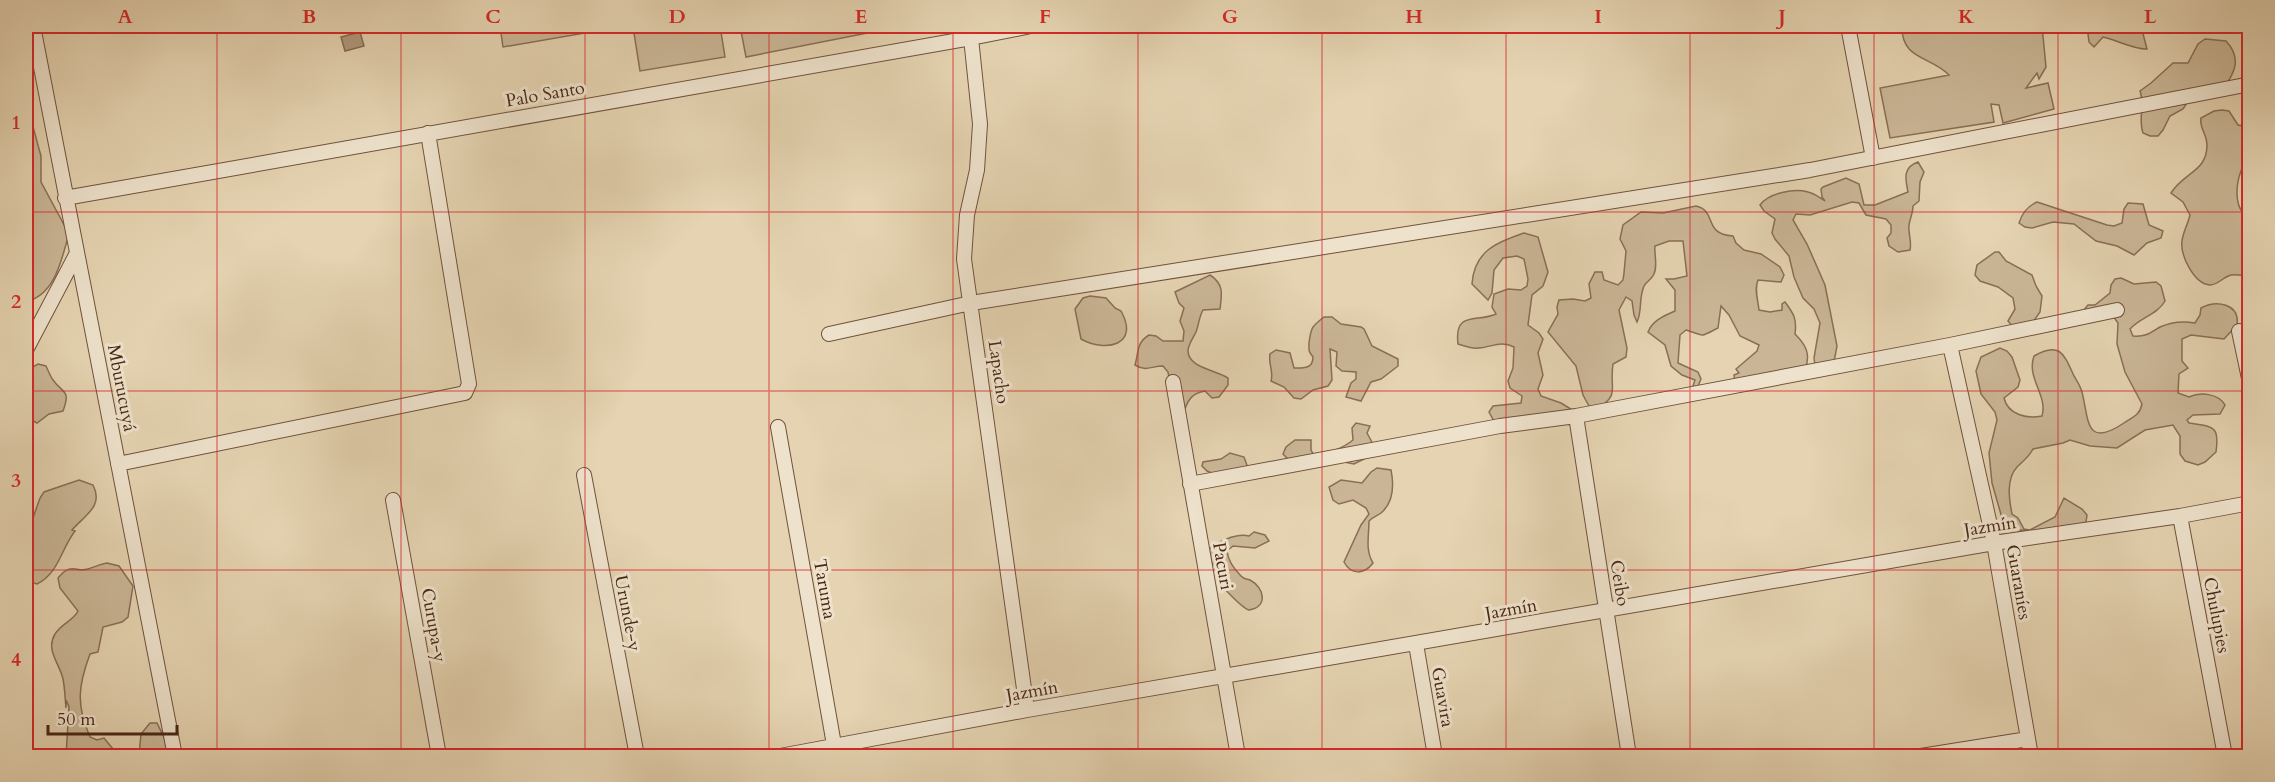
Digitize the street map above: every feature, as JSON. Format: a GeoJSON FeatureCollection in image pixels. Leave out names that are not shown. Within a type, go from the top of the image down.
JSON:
{"type":"FeatureCollection","features":[{"type":"Feature","properties":{"kind":"street","name":"Mburucuyá"},"geometry":{"type":"LineString","coordinates":[[33,26],[175,756]]}},
{"type":"Feature","properties":{"kind":"street","name":"Palo Santo"},"geometry":{"type":"LineString","coordinates":[[65,198],[1031,26]]}},
{"type":"Feature","properties":{"kind":"street"},"geometry":{"type":"LineString","coordinates":[[1848,26],[1873,159]]}},
{"type":"Feature","properties":{"kind":"street","name":"Lapacho"},"geometry":{"type":"LineString","coordinates":[[971,38],[980,124],[976,170],[967,215],[964,259],[1028,710]]}},
{"type":"Feature","properties":{"kind":"street"},"geometry":{"type":"LineString","coordinates":[[829,334],[971,303],[1873,159],[2250,84]]}},
{"type":"Feature","properties":{"kind":"street"},"geometry":{"type":"LineString","coordinates":[[118,464],[465,393],[469,384],[428,133]]}},
{"type":"Feature","properties":{"kind":"street"},"geometry":{"type":"LineString","coordinates":[[26,350],[77,254]]}},
{"type":"Feature","properties":{"kind":"street"},"geometry":{"type":"LineString","coordinates":[[1190,484],[1500,426],[1576,416],[1950,345],[2117,310]]}},
{"type":"Feature","properties":{"kind":"street"},"geometry":{"type":"LineString","coordinates":[[2239,331],[2250,383]]}},
{"type":"Feature","properties":{"kind":"street","name":"Guaraníes"},"geometry":{"type":"LineString","coordinates":[[1950,345],[1994,543],[2031,756]]}},
{"type":"Feature","properties":{"kind":"street","name":"Pacuri"},"geometry":{"type":"LineString","coordinates":[[1173,382],[1238,756]]}},
{"type":"Feature","properties":{"kind":"street","name":"Ceibo"},"geometry":{"type":"LineString","coordinates":[[1576,416],[1629,756]]}},
{"type":"Feature","properties":{"kind":"street","name":"Taruma"},"geometry":{"type":"LineString","coordinates":[[778,427],[835,751]]}},
{"type":"Feature","properties":{"kind":"street","name":"Urunde-y"},"geometry":{"type":"LineString","coordinates":[[584,475],[637,756]]}},
{"type":"Feature","properties":{"kind":"street","name":"Curupa-y"},"geometry":{"type":"LineString","coordinates":[[393,500],[439,756]]}},
{"type":"Feature","properties":{"kind":"street","name":"Jazmín"},"geometry":{"type":"LineString","coordinates":[[780,756],[835,751],[1028,710],[1994,543],[2180,516],[2250,503]]}},
{"type":"Feature","properties":{"kind":"street","name":"Chulupies"},"geometry":{"type":"LineString","coordinates":[[2180,516],[2225,756]]}},
{"type":"Feature","properties":{"kind":"street","name":"Guavira"},"geometry":{"type":"LineString","coordinates":[[1416,644],[1435,756]]}},
{"type":"Feature","properties":{"kind":"street"},"geometry":{"type":"LineString","coordinates":[[1921,756],[2028,739]]}},
{"type":"Feature","properties":{"kind":"shaded area"},"geometry":{"type":"Polygon","coordinates":[[[500,26],[589,26],[591,32],[503,47],[500,26]]]}},
{"type":"Feature","properties":{"kind":"shaded area"},"geometry":{"type":"Polygon","coordinates":[[[676,26],[720,26],[725,57],[640,71],[634,33],[676,26]]]}},
{"type":"Feature","properties":{"kind":"shaded area"},"geometry":{"type":"Polygon","coordinates":[[[740,26],[903,26],[746,57],[740,26]]]}},
{"type":"Feature","properties":{"kind":"shaded area"},"geometry":{"type":"Polygon","coordinates":[[[1902,26],[2042,26],[2046,67],[2039,79],[2037,73],[2026,88],[2048,83],[2054,109],[2003,123],[1999,105],[1991,104],[1994,122],[1890,138],[1880,88],[1949,75],[1918,56],[1906,45],[1902,26]]]}},
{"type":"Feature","properties":{"kind":"shaded area"},"geometry":{"type":"Polygon","coordinates":[[[2080,26],[2141,26],[2147,49],[2103,37],[2094,47],[2089,42],[2088,34],[2080,26]]]}},
{"type":"Feature","properties":{"kind":"shaded area"},"geometry":{"type":"Polygon","coordinates":[[[360,32],[364,46],[345,51],[341,37],[360,32]]]}},
{"type":"Feature","properties":{"kind":"shaded area"},"geometry":{"type":"Polygon","coordinates":[[[2205,39],[2226,41],[2234,53],[2235,65],[2227,83],[2223,89],[2216,84],[2202,87],[2183,109],[2170,116],[2158,136],[2143,133],[2140,91],[2173,63],[2188,63],[2198,44],[2205,39]]]}},
{"type":"Feature","properties":{"kind":"shaded area"},"geometry":{"type":"Polygon","coordinates":[[[26,65],[29,112],[41,156],[41,182],[69,234],[60,265],[51,284],[36,298],[26,302],[26,65]]]}},
{"type":"Feature","properties":{"kind":"shaded area"},"geometry":{"type":"Polygon","coordinates":[[[2214,111],[2229,111],[2238,125],[2249,127],[2249,160],[2241,171],[2237,194],[2243,213],[2249,214],[2249,276],[2231,275],[2210,285],[2199,280],[2189,268],[2183,254],[2183,234],[2190,215],[2183,202],[2171,193],[2199,167],[2206,154],[2207,145],[2201,118],[2214,111]]]}},
{"type":"Feature","properties":{"kind":"shaded area"},"geometry":{"type":"Polygon","coordinates":[[[1918,162],[1924,172],[1920,182],[1919,201],[1913,206],[1909,225],[1910,250],[1898,252],[1889,246],[1887,238],[1891,233],[1891,225],[1886,219],[1866,215],[1859,203],[1852,202],[1810,215],[1796,214],[1793,220],[1807,244],[1825,285],[1837,346],[1834,362],[1815,365],[1814,358],[1820,323],[1814,309],[1803,298],[1794,277],[1789,256],[1772,233],[1775,219],[1760,205],[1769,197],[1782,192],[1796,191],[1815,194],[1825,201],[1821,189],[1846,178],[1859,184],[1864,205],[1875,205],[1908,192],[1907,170],[1918,162]]]}},
{"type":"Feature","properties":{"kind":"shaded area"},"geometry":{"type":"Polygon","coordinates":[[[2037,202],[2114,226],[2122,223],[2124,209],[2128,203],[2143,204],[2149,225],[2163,231],[2161,238],[2147,243],[2134,255],[2117,246],[2096,241],[2074,224],[2053,222],[2032,228],[2025,227],[2019,223],[2022,216],[2037,202]]]}},
{"type":"Feature","properties":{"kind":"shaded area"},"geometry":{"type":"Polygon","coordinates":[[[1696,206],[1707,213],[1717,231],[1733,236],[1736,243],[1744,250],[1761,254],[1780,267],[1784,275],[1781,282],[1758,280],[1756,291],[1759,310],[1770,312],[1782,310],[1782,304],[1785,302],[1794,317],[1795,334],[1806,350],[1808,359],[1805,370],[1735,382],[1734,375],[1739,373],[1736,369],[1757,351],[1759,345],[1740,336],[1729,315],[1721,306],[1718,328],[1704,335],[1686,330],[1680,335],[1678,363],[1698,372],[1701,379],[1695,393],[1693,386],[1695,380],[1682,375],[1671,366],[1665,345],[1648,332],[1656,321],[1675,311],[1675,290],[1666,279],[1687,276],[1683,241],[1669,241],[1655,246],[1655,271],[1644,287],[1637,322],[1632,301],[1626,297],[1619,310],[1627,348],[1626,357],[1613,364],[1612,391],[1609,400],[1596,410],[1590,408],[1583,395],[1576,366],[1548,332],[1558,314],[1559,300],[1585,301],[1591,298],[1589,284],[1595,272],[1602,272],[1604,280],[1618,285],[1623,280],[1626,251],[1620,239],[1623,225],[1641,212],[1663,213],[1696,206]]]}},
{"type":"Feature","properties":{"kind":"shaded area"},"geometry":{"type":"Polygon","coordinates":[[[1524,233],[1538,237],[1548,272],[1543,286],[1532,295],[1528,325],[1543,339],[1538,353],[1543,375],[1538,389],[1541,396],[1561,403],[1574,411],[1368,457],[1354,464],[1339,461],[1217,475],[1202,466],[1203,462],[1221,459],[1230,453],[1244,457],[1248,468],[1290,461],[1283,454],[1286,447],[1295,440],[1311,440],[1311,450],[1315,457],[1340,448],[1353,440],[1352,428],[1356,423],[1370,426],[1367,433],[1373,444],[1495,423],[1489,412],[1493,406],[1521,403],[1522,396],[1510,388],[1508,381],[1513,368],[1514,347],[1501,344],[1479,348],[1468,347],[1458,344],[1458,333],[1463,322],[1496,314],[1492,307],[1494,294],[1508,289],[1521,290],[1527,286],[1524,259],[1517,256],[1503,258],[1494,270],[1492,293],[1488,300],[1472,284],[1477,263],[1482,256],[1496,244],[1524,233]]]}},
{"type":"Feature","properties":{"kind":"shaded area"},"geometry":{"type":"Polygon","coordinates":[[[1995,252],[1999,252],[2006,261],[2032,275],[2042,296],[2040,312],[2031,325],[2013,327],[2008,321],[2015,309],[2013,298],[1998,287],[1980,281],[1975,275],[1977,265],[1995,252]]]}},
{"type":"Feature","properties":{"kind":"shaded area"},"geometry":{"type":"Polygon","coordinates":[[[1210,275],[1220,286],[1220,309],[1203,310],[1188,350],[1192,361],[1228,378],[1228,385],[1219,397],[1212,398],[1205,391],[1197,393],[1189,400],[1184,411],[1172,395],[1168,372],[1163,366],[1146,368],[1135,365],[1140,345],[1149,335],[1156,336],[1163,341],[1183,341],[1184,331],[1180,321],[1184,308],[1179,303],[1175,292],[1210,275]]]}},
{"type":"Feature","properties":{"kind":"shaded area"},"geometry":{"type":"Polygon","coordinates":[[[2121,278],[2134,284],[2156,282],[2161,286],[2165,301],[2158,310],[2130,329],[2133,336],[2145,335],[2173,323],[2195,323],[2201,308],[2213,304],[2226,305],[2235,312],[2237,325],[2224,339],[2191,335],[2182,339],[2182,361],[2188,368],[2179,374],[2178,393],[2189,397],[2198,394],[2213,396],[2225,405],[2220,414],[2193,415],[2187,420],[2189,423],[2213,428],[2217,436],[2216,452],[2198,465],[2185,461],[2180,454],[2180,436],[2173,425],[2145,430],[2117,448],[2090,446],[2070,440],[2033,449],[2011,477],[2009,496],[2012,514],[2018,518],[2024,529],[2030,530],[2055,517],[2064,498],[2082,509],[2087,515],[2086,522],[2054,531],[2021,530],[2015,536],[2002,539],[2002,518],[1992,483],[1989,453],[1997,420],[1995,412],[1981,394],[1976,371],[1981,357],[2000,348],[2007,351],[2012,357],[2020,380],[2018,387],[2004,398],[2006,404],[2014,412],[2036,417],[2042,416],[2043,408],[2033,372],[2034,356],[2050,350],[2060,352],[2080,387],[2091,428],[2095,432],[2102,433],[2111,430],[2136,415],[2142,404],[2125,372],[2117,344],[2118,323],[2113,316],[2083,311],[2088,305],[2095,305],[2110,293],[2115,279],[2121,278]]]}},
{"type":"Feature","properties":{"kind":"shaded area"},"geometry":{"type":"Polygon","coordinates":[[[1090,296],[1106,298],[1121,311],[1126,323],[1126,332],[1118,343],[1100,345],[1081,339],[1075,309],[1083,298],[1090,296]]]}},
{"type":"Feature","properties":{"kind":"shaded area"},"geometry":{"type":"Polygon","coordinates":[[[1324,317],[1332,317],[1341,324],[1361,327],[1372,346],[1398,359],[1398,366],[1381,379],[1371,382],[1361,401],[1346,397],[1351,383],[1356,379],[1356,372],[1342,371],[1336,366],[1337,352],[1330,349],[1332,380],[1328,386],[1313,390],[1301,399],[1294,398],[1284,387],[1271,381],[1270,354],[1276,350],[1290,353],[1294,368],[1307,367],[1311,364],[1313,357],[1309,347],[1311,331],[1324,317]]]}},
{"type":"Feature","properties":{"kind":"shaded area"},"geometry":{"type":"Polygon","coordinates":[[[38,364],[46,366],[53,380],[65,392],[66,399],[63,411],[49,414],[37,423],[26,417],[26,371],[38,364]]]}},
{"type":"Feature","properties":{"kind":"shaded area"},"geometry":{"type":"Polygon","coordinates":[[[1377,468],[1391,470],[1393,482],[1391,499],[1381,513],[1369,521],[1368,548],[1373,563],[1366,570],[1358,572],[1350,569],[1344,562],[1361,525],[1369,514],[1366,508],[1353,500],[1339,504],[1333,500],[1329,487],[1341,480],[1362,483],[1377,468]]]}},
{"type":"Feature","properties":{"kind":"shaded area"},"geometry":{"type":"Polygon","coordinates":[[[79,480],[93,485],[96,492],[95,505],[72,530],[75,531],[50,574],[37,584],[30,582],[26,568],[26,538],[40,498],[44,492],[79,480]]]}},
{"type":"Feature","properties":{"kind":"shaded area"},"geometry":{"type":"Polygon","coordinates":[[[1254,532],[1265,535],[1269,541],[1255,548],[1233,546],[1227,551],[1236,571],[1255,583],[1261,592],[1262,601],[1249,610],[1219,584],[1215,567],[1208,558],[1207,551],[1226,539],[1249,536],[1254,532]]]}},
{"type":"Feature","properties":{"kind":"shaded area"},"geometry":{"type":"Polygon","coordinates":[[[107,563],[119,566],[133,586],[128,617],[122,622],[103,627],[98,652],[90,654],[81,686],[82,715],[90,737],[97,740],[104,738],[118,755],[132,756],[66,756],[69,707],[66,700],[66,708],[63,679],[52,651],[52,640],[78,611],[60,588],[58,578],[70,569],[84,570],[107,563]]]}},
{"type":"Feature","properties":{"kind":"shaded area"},"geometry":{"type":"Polygon","coordinates":[[[26,624],[32,662],[26,681],[26,624]]]}},
{"type":"Feature","properties":{"kind":"shaded area"},"geometry":{"type":"Polygon","coordinates":[[[150,723],[157,723],[173,756],[133,756],[139,755],[141,734],[150,723]]]}}]}
